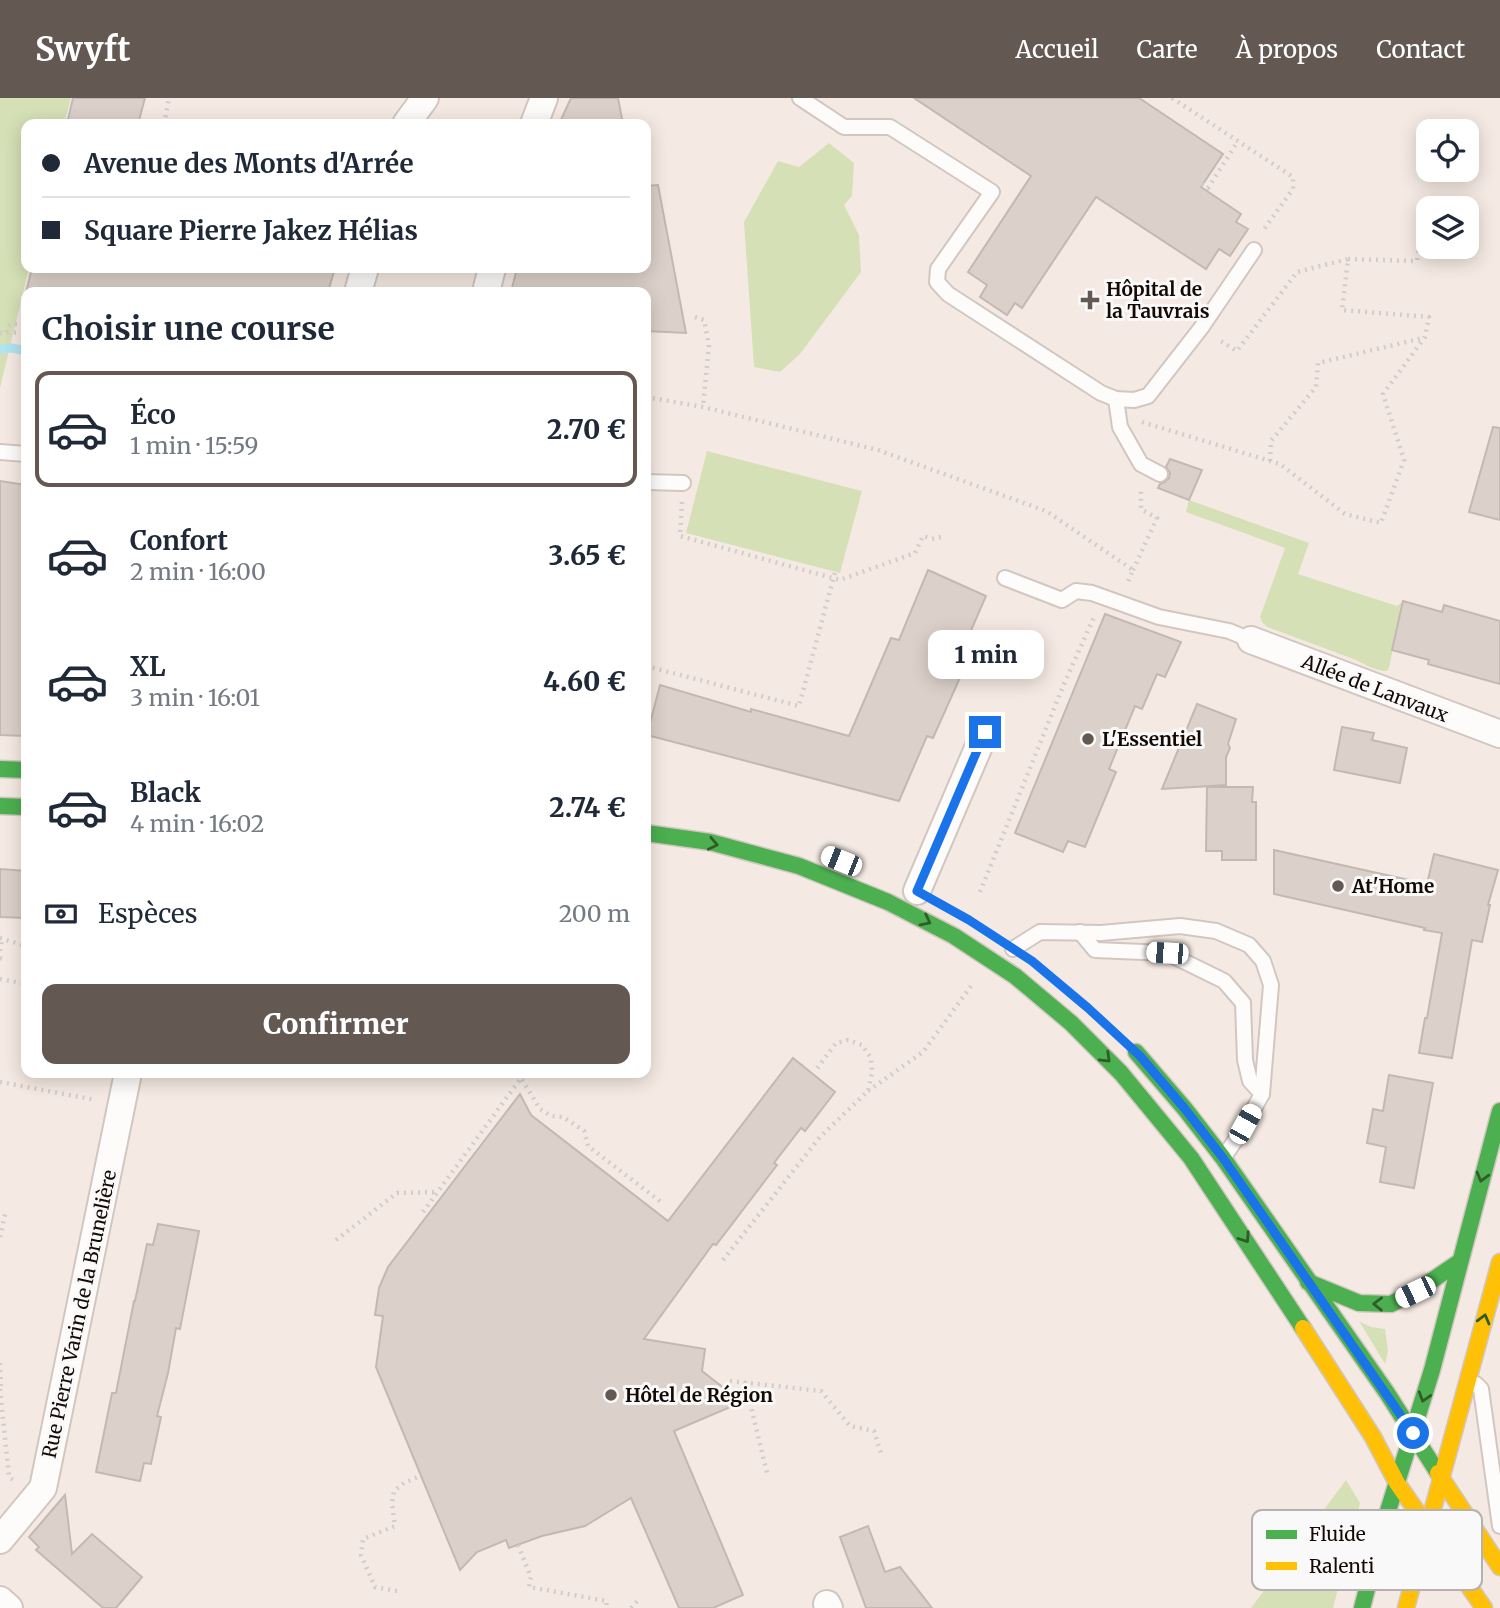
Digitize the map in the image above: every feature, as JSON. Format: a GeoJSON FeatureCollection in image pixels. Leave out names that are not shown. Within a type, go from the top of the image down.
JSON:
{"type":"FeatureCollection","features":[{"type":"Feature","properties":{"kind":"street"},"geometry":{"type":"LineString","coordinates":[[410,119],[425,98]]}},
{"type":"Feature","properties":{"kind":"street"},"geometry":{"type":"LineString","coordinates":[[536,119],[544,98]]}},
{"type":"Feature","properties":{"kind":"street","name":"Allée de Lanvaux"},"geometry":{"type":"LineString","coordinates":[[1251,640],[1500,734]]}},
{"type":"Feature","properties":{"kind":"street"},"geometry":{"type":"LineString","coordinates":[[916,892],[985,732]]}},
{"type":"Feature","properties":{"kind":"street"},"geometry":{"type":"LineString","coordinates":[[0,769],[21,770]]}},
{"type":"Feature","properties":{"kind":"street"},"geometry":{"type":"LineString","coordinates":[[0,806],[21,807]]}},
{"type":"Feature","properties":{"kind":"street"},"geometry":{"type":"LineString","coordinates":[[651,834],[710,842],[799,866],[888,902],[954,936],[1016,976],[1071,1023],[1121,1073],[1191,1158],[1373,1437],[1397,1483],[1415,1510]]}},
{"type":"Feature","properties":{"kind":"street"},"geometry":{"type":"LineString","coordinates":[[1008,946],[1032,961]]}},
{"type":"Feature","properties":{"kind":"street"},"geometry":{"type":"LineString","coordinates":[[1122,1040],[1140,1056],[1223,1158],[1413,1433],[1461,1510]]}},
{"type":"Feature","properties":{"kind":"street","name":"Rue Pierre Varin de la Brunelière"},"geometry":{"type":"LineString","coordinates":[[0,1540],[44,1488],[127,1078]]}},
{"type":"Feature","properties":{"kind":"street"},"geometry":{"type":"LineString","coordinates":[[1388,1510],[1432,1370],[1500,1111]]}},
{"type":"Feature","properties":{"kind":"street"},"geometry":{"type":"LineString","coordinates":[[1308,1282],[1359,1303],[1391,1304],[1415,1292],[1459,1262]]}},
{"type":"Feature","properties":{"kind":"street"},"geometry":{"type":"LineString","coordinates":[[1432,1510],[1500,1262]]}},
{"type":"Feature","properties":{"kind":"street"},"geometry":{"type":"LineString","coordinates":[[1482,1541],[1500,1567]]}},
{"type":"Feature","properties":{"kind":"street"},"geometry":{"type":"LineString","coordinates":[[1362,1608],[1367,1590]]}},
{"type":"Feature","properties":{"kind":"street"},"geometry":{"type":"LineString","coordinates":[[1406,1608],[1411,1590]]}},
{"type":"Feature","properties":{"kind":"street"},"geometry":{"type":"LineString","coordinates":[[1471,1590],[1484,1608]]}},
{"type":"Feature","properties":{"kind":"street"},"geometry":{"type":"LineString","coordinates":[[0,1600],[9,1608]]}},
{"type":"Feature","properties":{"kind":"lane"},"geometry":{"type":"LineString","coordinates":[[800,98],[844,127],[890,127],[992,192],[938,269],[937,282],[960,302],[1101,393],[1116,399],[1134,400],[1148,396],[1200,328],[1254,250]]}},
{"type":"Feature","properties":{"kind":"lane"},"geometry":{"type":"LineString","coordinates":[[1116,399],[1120,427],[1141,464],[1160,474]]}},
{"type":"Feature","properties":{"kind":"lane"},"geometry":{"type":"LineString","coordinates":[[0,452],[21,454]]}},
{"type":"Feature","properties":{"kind":"lane"},"geometry":{"type":"LineString","coordinates":[[651,482],[683,483]]}},
{"type":"Feature","properties":{"kind":"lane"},"geometry":{"type":"LineString","coordinates":[[1005,578],[1062,600],[1076,591],[1092,593],[1159,617],[1229,631],[1251,640]]}},
{"type":"Feature","properties":{"kind":"lane"},"geometry":{"type":"LineString","coordinates":[[1008,946],[1040,932],[1101,933],[1180,926],[1216,931],[1249,945],[1263,961],[1271,985],[1262,1094],[1223,1158]]}},
{"type":"Feature","properties":{"kind":"lane"},"geometry":{"type":"LineString","coordinates":[[1080,932],[1095,950],[1167,953],[1224,981],[1243,1003],[1245,1060],[1250,1081],[1262,1094]]}},
{"type":"Feature","properties":{"kind":"lane"},"geometry":{"type":"LineString","coordinates":[[1468,1377],[1481,1389],[1500,1526]]}},
{"type":"Feature","properties":{"kind":"path"},"geometry":{"type":"LineString","coordinates":[[165,119],[169,98]]}},
{"type":"Feature","properties":{"kind":"path"},"geometry":{"type":"LineString","coordinates":[[1172,98],[1293,177],[1293,189],[1258,237],[1254,250]]}},
{"type":"Feature","properties":{"kind":"path"},"geometry":{"type":"LineString","coordinates":[[1202,184],[1208,188],[1238,141]]}},
{"type":"Feature","properties":{"kind":"path"},"geometry":{"type":"LineString","coordinates":[[1116,399],[1135,420],[1280,464],[1345,514],[1381,523],[1404,460],[1383,394],[1425,337],[1429,317],[1342,310],[1348,259]]}},
{"type":"Feature","properties":{"kind":"path"},"geometry":{"type":"LineString","coordinates":[[1200,328],[1237,351],[1297,272],[1348,259],[1417,259]]}},
{"type":"Feature","properties":{"kind":"path"},"geometry":{"type":"LineString","coordinates":[[695,317],[704,320],[709,345],[703,407]]}},
{"type":"Feature","properties":{"kind":"path"},"geometry":{"type":"LineString","coordinates":[[3,332],[11,324],[21,324]]}},
{"type":"Feature","properties":{"kind":"path"},"geometry":{"type":"LineString","coordinates":[[3,332],[21,332]]}},
{"type":"Feature","properties":{"kind":"path"},"geometry":{"type":"LineString","coordinates":[[1270,461],[1271,441],[1316,387],[1318,363],[1425,337]]}},
{"type":"Feature","properties":{"kind":"path"},"geometry":{"type":"LineString","coordinates":[[651,398],[703,407],[878,450],[1046,511],[1133,570]]}},
{"type":"Feature","properties":{"kind":"path"},"geometry":{"type":"LineString","coordinates":[[683,483],[680,536],[833,579],[840,580],[915,553],[923,536],[932,539],[941,537]]}},
{"type":"Feature","properties":{"kind":"path"},"geometry":{"type":"LineString","coordinates":[[1119,603],[1157,518],[1148,513]]}},
{"type":"Feature","properties":{"kind":"path"},"geometry":{"type":"LineString","coordinates":[[651,667],[799,706],[835,572]]}},
{"type":"Feature","properties":{"kind":"path"},"geometry":{"type":"LineString","coordinates":[[980,892],[1064,684],[1103,597]]}},
{"type":"Feature","properties":{"kind":"path"},"geometry":{"type":"LineString","coordinates":[[0,951],[1,939],[21,945]]}},
{"type":"Feature","properties":{"kind":"path"},"geometry":{"type":"LineString","coordinates":[[0,979],[21,983]]}},
{"type":"Feature","properties":{"kind":"path"},"geometry":{"type":"LineString","coordinates":[[723,1261],[820,1137],[868,1091],[923,1052],[971,987]]}},
{"type":"Feature","properties":{"kind":"path"},"geometry":{"type":"LineString","coordinates":[[816,1070],[836,1043],[848,1040],[862,1045],[872,1058],[868,1091]]}},
{"type":"Feature","properties":{"kind":"path"},"geometry":{"type":"LineString","coordinates":[[423,1212],[521,1078],[540,1109],[551,1116],[563,1117],[584,1131],[588,1146],[662,1202]]}},
{"type":"Feature","properties":{"kind":"path"},"geometry":{"type":"LineString","coordinates":[[0,1082],[121,1105]]}},
{"type":"Feature","properties":{"kind":"path"},"geometry":{"type":"LineString","coordinates":[[337,1240],[397,1194],[438,1192]]}},
{"type":"Feature","properties":{"kind":"path"},"geometry":{"type":"LineString","coordinates":[[0,1237],[6,1210]]}},
{"type":"Feature","properties":{"kind":"path"},"geometry":{"type":"LineString","coordinates":[[0,1363],[9,1477],[35,1499]]}},
{"type":"Feature","properties":{"kind":"path"},"geometry":{"type":"LineString","coordinates":[[730,1381],[821,1391],[850,1426],[874,1431],[881,1453]]}},
{"type":"Feature","properties":{"kind":"path"},"geometry":{"type":"LineString","coordinates":[[745,1382],[767,1474]]}},
{"type":"Feature","properties":{"kind":"path"},"geometry":{"type":"LineString","coordinates":[[397,1591],[374,1587],[361,1555],[363,1539],[396,1526],[392,1503],[394,1491],[420,1475]]}},
{"type":"Feature","properties":{"kind":"path"},"geometry":{"type":"LineString","coordinates":[[517,1545],[531,1577],[529,1587],[607,1601],[606,1608]]}},
{"type":"Feature","properties":{"kind":"path"},"geometry":{"type":"LineString","coordinates":[[631,1608],[639,1599]]}},
{"type":"Feature","properties":{"kind":"green space"},"geometry":{"type":"Polygon","coordinates":[[[0,98],[71,98],[65,119],[21,119],[21,273],[28,273],[24,287],[21,287],[21,301],[0,388],[0,98]]]}},
{"type":"Feature","properties":{"kind":"green space"},"geometry":{"type":"Polygon","coordinates":[[[829,143],[854,163],[852,196],[844,205],[859,235],[861,272],[800,354],[780,372],[754,367],[744,222],[778,161],[799,167],[829,143]]]}},
{"type":"Feature","properties":{"kind":"green space"},"geometry":{"type":"Polygon","coordinates":[[[707,451],[862,491],[840,573],[686,533],[707,451]]]}},
{"type":"Feature","properties":{"kind":"green space"},"geometry":{"type":"Polygon","coordinates":[[[1189,500],[1309,543],[1298,574],[1397,606],[1403,601],[1387,671],[1375,669],[1267,627],[1260,617],[1285,548],[1186,512],[1189,500]]]}},
{"type":"Feature","properties":{"kind":"green space"},"geometry":{"type":"Polygon","coordinates":[[[1359,1321],[1371,1327],[1385,1329],[1388,1351],[1385,1364],[1359,1321]]]}},
{"type":"Feature","properties":{"kind":"green space"},"geometry":{"type":"Polygon","coordinates":[[[1346,1480],[1360,1503],[1358,1510],[1324,1510],[1346,1480]]]}},
{"type":"Feature","properties":{"kind":"green space"},"geometry":{"type":"Polygon","coordinates":[[[1264,1590],[1338,1590],[1333,1608],[1251,1608],[1264,1590]]]}},
{"type":"Feature","properties":{"kind":"building"},"geometry":{"type":"Polygon","coordinates":[[[73,98],[145,98],[139,119],[68,119],[73,98]]]}},
{"type":"Feature","properties":{"kind":"building"},"geometry":{"type":"Polygon","coordinates":[[[571,98],[618,98],[622,119],[561,119],[571,98]]]}},
{"type":"Feature","properties":{"kind":"building"},"geometry":{"type":"Polygon","coordinates":[[[914,98],[1139,98],[1223,154],[1201,187],[1241,214],[1236,222],[1248,229],[1230,256],[1219,249],[1206,269],[1096,197],[1022,308],[1015,303],[1007,315],[980,297],[987,285],[968,272],[1031,176],[914,98]]]}},
{"type":"Feature","properties":{"kind":"building"},"geometry":{"type":"Polygon","coordinates":[[[658,185],[686,333],[651,331],[651,287],[512,287],[516,273],[651,273],[651,186],[658,185]]]}},
{"type":"Feature","properties":{"kind":"building"},"geometry":{"type":"Polygon","coordinates":[[[31,273],[334,273],[329,287],[27,287],[31,273]]]}},
{"type":"Feature","properties":{"kind":"building"},"geometry":{"type":"Polygon","coordinates":[[[1493,427],[1500,428],[1500,520],[1469,512],[1493,427]]]}},
{"type":"Feature","properties":{"kind":"building"},"geometry":{"type":"Polygon","coordinates":[[[1170,459],[1202,470],[1189,500],[1158,488],[1169,478],[1170,473],[1166,467],[1170,459]]]}},
{"type":"Feature","properties":{"kind":"building"},"geometry":{"type":"Polygon","coordinates":[[[0,481],[21,484],[21,736],[0,735],[0,481]]]}},
{"type":"Feature","properties":{"kind":"building"},"geometry":{"type":"Polygon","coordinates":[[[928,570],[986,596],[955,667],[963,671],[933,738],[927,736],[899,801],[651,736],[651,720],[660,685],[751,712],[751,709],[849,736],[891,638],[899,640],[928,570]]]}},
{"type":"Feature","properties":{"kind":"building"},"geometry":{"type":"Polygon","coordinates":[[[1403,601],[1442,612],[1444,605],[1500,621],[1500,684],[1428,664],[1429,660],[1392,650],[1403,601]]]}},
{"type":"Feature","properties":{"kind":"building","name":"L'Essentiel"},"geometry":{"type":"Polygon","coordinates":[[[1105,614],[1181,642],[1165,677],[1157,674],[1142,709],[1135,706],[1109,769],[1116,772],[1085,847],[1068,841],[1063,852],[1015,833],[1105,614]]]}},
{"type":"Feature","properties":{"kind":"building"},"geometry":{"type":"Polygon","coordinates":[[[1197,704],[1236,719],[1226,757],[1226,785],[1162,789],[1197,704]]]}},
{"type":"Feature","properties":{"kind":"building"},"geometry":{"type":"Polygon","coordinates":[[[1342,727],[1374,733],[1372,740],[1407,748],[1400,783],[1334,770],[1342,727]]]}},
{"type":"Feature","properties":{"kind":"building"},"geometry":{"type":"Polygon","coordinates":[[[1207,787],[1253,787],[1252,802],[1256,802],[1256,860],[1222,860],[1222,851],[1206,851],[1207,787]]]}},
{"type":"Feature","properties":{"kind":"building"},"geometry":{"type":"Polygon","coordinates":[[[1274,850],[1427,884],[1434,854],[1498,870],[1488,905],[1482,942],[1472,940],[1452,1058],[1419,1053],[1442,933],[1274,894],[1274,850]]]}},
{"type":"Feature","properties":{"kind":"building"},"geometry":{"type":"Polygon","coordinates":[[[0,869],[21,871],[21,918],[0,917],[0,869]]]}},
{"type":"Feature","properties":{"kind":"building","name":"Hôtel de Région"},"geometry":{"type":"Polygon","coordinates":[[[793,1058],[835,1092],[805,1131],[801,1128],[774,1163],[777,1165],[716,1245],[713,1244],[644,1339],[705,1349],[702,1371],[742,1402],[674,1431],[743,1595],[713,1608],[679,1608],[631,1498],[585,1526],[542,1536],[509,1548],[506,1540],[477,1552],[460,1570],[376,1367],[383,1316],[375,1315],[379,1288],[388,1267],[520,1094],[531,1115],[668,1221],[793,1058]]]}},
{"type":"Feature","properties":{"kind":"building"},"geometry":{"type":"Polygon","coordinates":[[[1389,1075],[1433,1083],[1414,1188],[1380,1182],[1386,1147],[1367,1143],[1373,1109],[1383,1111],[1389,1075]]]}},
{"type":"Feature","properties":{"kind":"building"},"geometry":{"type":"Polygon","coordinates":[[[158,1224],[199,1231],[180,1329],[176,1328],[157,1416],[161,1417],[151,1464],[144,1463],[140,1481],[96,1472],[112,1393],[116,1393],[147,1244],[153,1245],[158,1224]]]}},
{"type":"Feature","properties":{"kind":"building"},"geometry":{"type":"Polygon","coordinates":[[[65,1495],[72,1554],[92,1534],[142,1577],[116,1608],[103,1608],[36,1550],[39,1547],[29,1537],[65,1495]]]}},
{"type":"Feature","properties":{"kind":"building"},"geometry":{"type":"Polygon","coordinates":[[[868,1526],[885,1572],[900,1567],[932,1608],[866,1608],[840,1537],[868,1526]]]}},
{"type":"Feature","properties":{"kind":"waterway"},"geometry":{"type":"LineString","coordinates":[[0,349],[21,350]]}},
{"type":"Feature","properties":{"kind":"traffic: fast"},"geometry":{"type":"LineString","coordinates":[[0,769],[21,770]]}},
{"type":"Feature","properties":{"kind":"traffic: fast"},"geometry":{"type":"LineString","coordinates":[[0,806],[21,807]]}},
{"type":"Feature","properties":{"kind":"traffic: fast"},"geometry":{"type":"LineString","coordinates":[[651,834],[710,842],[799,866],[888,902],[954,936],[1015,976],[1071,1023],[1121,1073],[1191,1158],[1303,1328]]}},
{"type":"Feature","properties":{"kind":"traffic: fast"},"geometry":{"type":"LineString","coordinates":[[1136,1052],[1223,1158],[1387,1393],[1438,1473]]}},
{"type":"Feature","properties":{"kind":"traffic: fast"},"geometry":{"type":"LineString","coordinates":[[1388,1510],[1432,1370],[1500,1111]]}},
{"type":"Feature","properties":{"kind":"traffic: fast"},"geometry":{"type":"LineString","coordinates":[[1308,1282],[1359,1303],[1391,1304],[1415,1292],[1459,1262]]}},
{"type":"Feature","properties":{"kind":"traffic: fast"},"geometry":{"type":"LineString","coordinates":[[1362,1608],[1367,1590]]}},
{"type":"Feature","properties":{"kind":"traffic: slow"},"geometry":{"type":"LineString","coordinates":[[1433,1510],[1500,1262]]}},
{"type":"Feature","properties":{"kind":"traffic: slow"},"geometry":{"type":"LineString","coordinates":[[1303,1328],[1416,1510]]}},
{"type":"Feature","properties":{"kind":"traffic: slow"},"geometry":{"type":"LineString","coordinates":[[1438,1473],[1462,1510]]}},
{"type":"Feature","properties":{"kind":"traffic: slow"},"geometry":{"type":"LineString","coordinates":[[1482,1540],[1500,1567]]}},
{"type":"Feature","properties":{"kind":"traffic: slow"},"geometry":{"type":"LineString","coordinates":[[1406,1608],[1411,1590]]}},
{"type":"Feature","properties":{"kind":"traffic: slow"},"geometry":{"type":"LineString","coordinates":[[1471,1590],[1484,1608]]}},
{"type":"Feature","properties":{"kind":"place","name":"Hôpital de la Tauvrais"},"geometry":{"type":"Point","coordinates":[1090,300]}},
{"type":"Feature","properties":{"kind":"place","name":"L'Essentiel"},"geometry":{"type":"Point","coordinates":[1088,739]}},
{"type":"Feature","properties":{"kind":"place","name":"At'Home"},"geometry":{"type":"Point","coordinates":[1338,886]}},
{"type":"Feature","properties":{"kind":"place","name":"Hôtel de Région"},"geometry":{"type":"Point","coordinates":[611,1395]}},
{"type":"Feature","properties":{"kind":"route"},"geometry":{"type":"LineString","coordinates":[[985,732],[917,891],[969,920],[1032,961],[1140,1056],[1223,1158],[1413,1433]]}}]}
